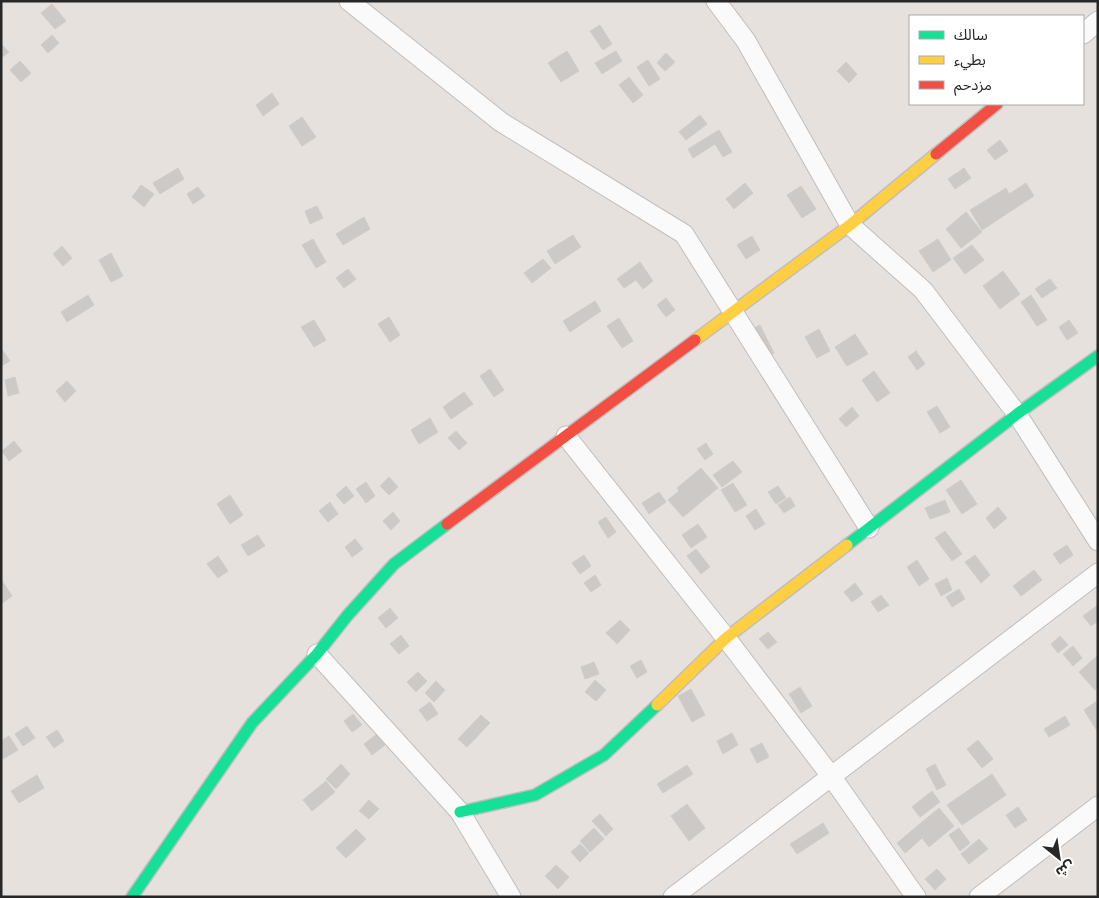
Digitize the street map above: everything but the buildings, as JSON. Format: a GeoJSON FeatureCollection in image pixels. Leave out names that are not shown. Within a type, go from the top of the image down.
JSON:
{"type":"FeatureCollection","features":[{"type":"Feature","properties":{"kind":"street"},"geometry":{"type":"LineString","coordinates":[[349,1],[501,122],[684,234],[868,528]]}},
{"type":"Feature","properties":{"kind":"street"},"geometry":{"type":"LineString","coordinates":[[716,1],[746,41],[850,225],[923,290],[1017,414],[1098,541]]}},
{"type":"Feature","properties":{"kind":"street"},"geometry":{"type":"LineString","coordinates":[[1084,33],[1098,21]]}},
{"type":"Feature","properties":{"kind":"street"},"geometry":{"type":"LineString","coordinates":[[132,897],[252,723],[317,654],[347,616],[394,564],[850,225],[996,105]]}},
{"type":"Feature","properties":{"kind":"street"},"geometry":{"type":"LineString","coordinates":[[460,812],[535,795],[604,755],[726,638],[1017,414],[1098,356]]}},
{"type":"Feature","properties":{"kind":"street"},"geometry":{"type":"LineString","coordinates":[[566,436],[726,638],[831,776],[916,897]]}},
{"type":"Feature","properties":{"kind":"street"},"geometry":{"type":"LineString","coordinates":[[673,897],[1098,573]]}},
{"type":"Feature","properties":{"kind":"street"},"geometry":{"type":"LineString","coordinates":[[317,654],[460,812],[511,897]]}},
{"type":"Feature","properties":{"kind":"street"},"geometry":{"type":"LineString","coordinates":[[979,897],[1098,806]]}},
{"type":"Feature","properties":{"kind":"traffic: fast"},"geometry":{"type":"LineString","coordinates":[[847,545],[1017,414],[1098,356]]}},
{"type":"Feature","properties":{"kind":"traffic: fast"},"geometry":{"type":"LineString","coordinates":[[132,897],[252,723],[317,654],[347,616],[394,564],[447,524]]}},
{"type":"Feature","properties":{"kind":"traffic: fast"},"geometry":{"type":"LineString","coordinates":[[460,812],[535,795],[604,755],[657,705]]}},
{"type":"Feature","properties":{"kind":"traffic: slow"},"geometry":{"type":"LineString","coordinates":[[695,340],[850,225],[936,154]]}},
{"type":"Feature","properties":{"kind":"traffic: slow"},"geometry":{"type":"LineString","coordinates":[[657,705],[726,638],[847,545]]}},
{"type":"Feature","properties":{"kind":"traffic: jam"},"geometry":{"type":"LineString","coordinates":[[936,154],[996,105]]}},
{"type":"Feature","properties":{"kind":"traffic: jam"},"geometry":{"type":"LineString","coordinates":[[447,524],[695,340]]}}]}
